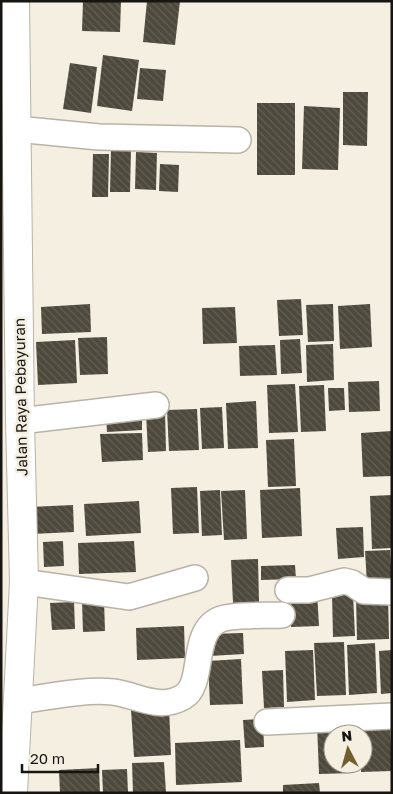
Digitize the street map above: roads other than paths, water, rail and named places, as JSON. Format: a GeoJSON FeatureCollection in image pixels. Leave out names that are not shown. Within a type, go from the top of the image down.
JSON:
{"type":"FeatureCollection","features":[{"type":"Feature","properties":{"kind":"main road","name":"Jalan Raya Pebayuran"},"geometry":{"type":"LineString","coordinates":[[13,793],[24,582],[20,421],[15,1]]}},
{"type":"Feature","properties":{"kind":"street"},"geometry":{"type":"LineString","coordinates":[[16,129],[100,137],[238,140]]}},
{"type":"Feature","properties":{"kind":"street"},"geometry":{"type":"LineString","coordinates":[[20,421],[156,405]]}},
{"type":"Feature","properties":{"kind":"street"},"geometry":{"type":"LineString","coordinates":[[24,582],[129,597],[195,578]]}},
{"type":"Feature","properties":{"kind":"street"},"geometry":{"type":"LineString","coordinates":[[288,590],[309,590],[344,581],[352,582],[364,592],[392,592]]}},
{"type":"Feature","properties":{"kind":"street"},"geometry":{"type":"LineString","coordinates":[[18,700],[97,691],[115,692],[156,703],[174,702],[186,696],[189,690],[195,677],[204,633],[212,624],[223,618],[282,615]]}},
{"type":"Feature","properties":{"kind":"street"},"geometry":{"type":"LineString","coordinates":[[267,722],[392,716]]}}]}
